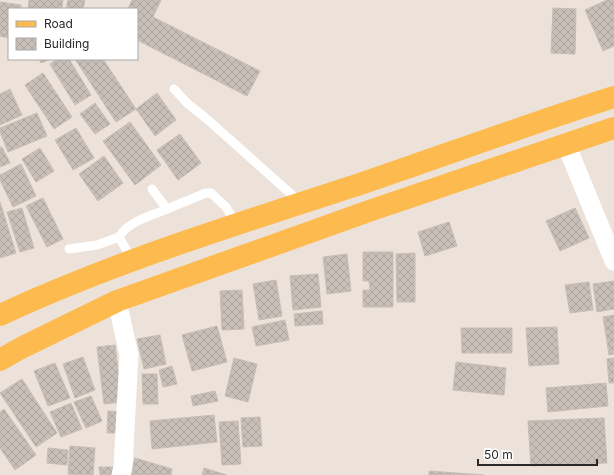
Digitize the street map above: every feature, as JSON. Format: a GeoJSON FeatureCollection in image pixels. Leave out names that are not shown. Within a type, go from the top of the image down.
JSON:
{"type":"FeatureCollection","features":[{"type":"Feature","properties":{"kind":"main road"},"geometry":{"type":"LineString","coordinates":[[0,315],[132,260],[614,97]]}},
{"type":"Feature","properties":{"kind":"main road"},"geometry":{"type":"LineString","coordinates":[[0,360],[21,348],[117,301],[369,211],[614,128]]}},
{"type":"Feature","properties":{"kind":"main road"},"geometry":{"type":"LineString","coordinates":[[358,184],[369,211]]}},
{"type":"Feature","properties":{"kind":"street"},"geometry":{"type":"LineString","coordinates":[[566,144],[614,261]]}},
{"type":"Feature","properties":{"kind":"street"},"geometry":{"type":"LineString","coordinates":[[117,301],[129,355],[123,467],[121,475]]}},
{"type":"Feature","properties":{"kind":"lane"},"geometry":{"type":"LineString","coordinates":[[174,89],[187,103],[300,202]]}},
{"type":"Feature","properties":{"kind":"lane"},"geometry":{"type":"LineString","coordinates":[[152,189],[167,209]]}},
{"type":"Feature","properties":{"kind":"lane"},"geometry":{"type":"LineString","coordinates":[[69,249],[97,245],[119,237],[122,231],[129,226],[206,193],[212,193],[226,207],[236,224]]}},
{"type":"Feature","properties":{"kind":"lane"},"geometry":{"type":"LineString","coordinates":[[119,237],[132,260]]}},
{"type":"Feature","properties":{"kind":"building"},"geometry":{"type":"Polygon","coordinates":[[[29,0],[63,0],[62,8],[28,8],[29,0]]]}},
{"type":"Feature","properties":{"kind":"building"},"geometry":{"type":"Polygon","coordinates":[[[68,0],[85,0],[83,8],[66,8],[68,0]]]}},
{"type":"Feature","properties":{"kind":"building"},"geometry":{"type":"Polygon","coordinates":[[[132,0],[161,0],[153,17],[260,71],[247,96],[138,41],[138,8],[128,8],[132,0]]]}},
{"type":"Feature","properties":{"kind":"building"},"geometry":{"type":"Polygon","coordinates":[[[607,0],[614,0],[614,46],[603,51],[585,10],[607,0]]]}},
{"type":"Feature","properties":{"kind":"building"},"geometry":{"type":"Polygon","coordinates":[[[0,2],[21,5],[21,8],[8,8],[8,38],[0,36],[0,2]]]}},
{"type":"Feature","properties":{"kind":"building"},"geometry":{"type":"Polygon","coordinates":[[[553,8],[576,9],[575,54],[551,53],[553,8]]]}},
{"type":"Feature","properties":{"kind":"building"},"geometry":{"type":"Polygon","coordinates":[[[40,60],[48,60],[41,63],[40,60]]]}},
{"type":"Feature","properties":{"kind":"building"},"geometry":{"type":"Polygon","coordinates":[[[56,60],[70,60],[91,95],[75,105],[50,64],[56,60]]]}},
{"type":"Feature","properties":{"kind":"building"},"geometry":{"type":"Polygon","coordinates":[[[76,60],[104,60],[136,109],[116,122],[76,60]]]}},
{"type":"Feature","properties":{"kind":"building"},"geometry":{"type":"Polygon","coordinates":[[[43,73],[72,117],[54,129],[25,85],[43,73]]]}},
{"type":"Feature","properties":{"kind":"building"},"geometry":{"type":"Polygon","coordinates":[[[10,89],[22,115],[0,125],[0,94],[10,89]]]}},
{"type":"Feature","properties":{"kind":"building"},"geometry":{"type":"Polygon","coordinates":[[[157,93],[176,120],[155,136],[136,109],[157,93]]]}},
{"type":"Feature","properties":{"kind":"building"},"geometry":{"type":"Polygon","coordinates":[[[95,103],[110,124],[95,134],[80,114],[95,103]]]}},
{"type":"Feature","properties":{"kind":"building"},"geometry":{"type":"Polygon","coordinates":[[[37,113],[47,136],[8,152],[0,132],[0,128],[37,113]]]}},
{"type":"Feature","properties":{"kind":"building"},"geometry":{"type":"Polygon","coordinates":[[[130,122],[161,165],[135,185],[103,141],[130,122]]]}},
{"type":"Feature","properties":{"kind":"building"},"geometry":{"type":"Polygon","coordinates":[[[76,128],[94,158],[73,170],[55,140],[76,128]]]}},
{"type":"Feature","properties":{"kind":"building"},"geometry":{"type":"Polygon","coordinates":[[[180,134],[201,163],[178,180],[157,150],[180,134]]]}},
{"type":"Feature","properties":{"kind":"building"},"geometry":{"type":"Polygon","coordinates":[[[0,147],[2,147],[10,163],[0,167],[0,147]]]}},
{"type":"Feature","properties":{"kind":"building"},"geometry":{"type":"Polygon","coordinates":[[[40,148],[54,171],[36,182],[22,159],[40,148]]]}},
{"type":"Feature","properties":{"kind":"building"},"geometry":{"type":"Polygon","coordinates":[[[104,156],[123,183],[98,201],[79,174],[104,156]]]}},
{"type":"Feature","properties":{"kind":"building"},"geometry":{"type":"Polygon","coordinates":[[[21,164],[36,196],[13,207],[0,180],[0,175],[21,164]]]}},
{"type":"Feature","properties":{"kind":"building"},"geometry":{"type":"Polygon","coordinates":[[[43,198],[63,239],[47,247],[26,206],[43,198]]]}},
{"type":"Feature","properties":{"kind":"building"},"geometry":{"type":"Polygon","coordinates":[[[0,202],[16,253],[0,258],[0,202]]]}},
{"type":"Feature","properties":{"kind":"building"},"geometry":{"type":"Polygon","coordinates":[[[22,208],[34,248],[20,252],[7,212],[22,208]]]}},
{"type":"Feature","properties":{"kind":"building"},"geometry":{"type":"Polygon","coordinates":[[[575,208],[589,238],[560,251],[546,221],[575,208]]]}},
{"type":"Feature","properties":{"kind":"building"},"geometry":{"type":"Polygon","coordinates":[[[449,222],[457,246],[425,256],[418,232],[449,222]]]}},
{"type":"Feature","properties":{"kind":"building"},"geometry":{"type":"Polygon","coordinates":[[[363,252],[393,252],[393,307],[363,307],[363,290],[370,290],[369,281],[363,281],[363,252]]]}},
{"type":"Feature","properties":{"kind":"building"},"geometry":{"type":"Polygon","coordinates":[[[415,253],[415,302],[397,302],[396,254],[415,253]]]}},
{"type":"Feature","properties":{"kind":"building"},"geometry":{"type":"Polygon","coordinates":[[[347,254],[351,291],[327,294],[323,257],[347,254]]]}},
{"type":"Feature","properties":{"kind":"building"},"geometry":{"type":"Polygon","coordinates":[[[318,274],[321,307],[293,310],[290,276],[318,274]]]}},
{"type":"Feature","properties":{"kind":"building"},"geometry":{"type":"Polygon","coordinates":[[[276,280],[282,316],[259,320],[253,284],[276,280]]]}},
{"type":"Feature","properties":{"kind":"building"},"geometry":{"type":"Polygon","coordinates":[[[614,281],[614,309],[597,312],[593,284],[614,281]]]}},
{"type":"Feature","properties":{"kind":"building"},"geometry":{"type":"Polygon","coordinates":[[[589,282],[593,310],[570,313],[565,285],[589,282]]]}},
{"type":"Feature","properties":{"kind":"building"},"geometry":{"type":"Polygon","coordinates":[[[242,290],[244,329],[222,330],[220,291],[242,290]]]}},
{"type":"Feature","properties":{"kind":"building"},"geometry":{"type":"Polygon","coordinates":[[[322,311],[323,324],[295,326],[294,314],[322,311]]]}},
{"type":"Feature","properties":{"kind":"building"},"geometry":{"type":"Polygon","coordinates":[[[614,315],[614,354],[609,355],[603,317],[614,315]]]}},
{"type":"Feature","properties":{"kind":"building"},"geometry":{"type":"Polygon","coordinates":[[[285,320],[289,340],[256,346],[252,327],[285,320]]]}},
{"type":"Feature","properties":{"kind":"building"},"geometry":{"type":"Polygon","coordinates":[[[217,326],[227,362],[192,371],[182,335],[217,326]]]}},
{"type":"Feature","properties":{"kind":"building"},"geometry":{"type":"Polygon","coordinates":[[[557,327],[559,364],[529,366],[526,328],[557,327]]]}},
{"type":"Feature","properties":{"kind":"building"},"geometry":{"type":"Polygon","coordinates":[[[461,328],[512,328],[512,353],[462,353],[461,328]]]}},
{"type":"Feature","properties":{"kind":"building"},"geometry":{"type":"Polygon","coordinates":[[[160,335],[166,364],[144,369],[137,339],[160,335]]]}},
{"type":"Feature","properties":{"kind":"building"},"geometry":{"type":"Polygon","coordinates":[[[115,345],[122,402],[104,404],[97,347],[115,345]]]}},
{"type":"Feature","properties":{"kind":"building"},"geometry":{"type":"Polygon","coordinates":[[[83,357],[95,390],[75,398],[63,364],[83,357]]]}},
{"type":"Feature","properties":{"kind":"building"},"geometry":{"type":"Polygon","coordinates":[[[234,358],[257,364],[248,402],[225,396],[234,358]]]}},
{"type":"Feature","properties":{"kind":"building"},"geometry":{"type":"Polygon","coordinates":[[[614,358],[614,383],[609,383],[607,359],[614,358]]]}},
{"type":"Feature","properties":{"kind":"building"},"geometry":{"type":"Polygon","coordinates":[[[456,362],[506,368],[504,395],[453,390],[456,362]]]}},
{"type":"Feature","properties":{"kind":"building"},"geometry":{"type":"Polygon","coordinates":[[[55,363],[70,398],[48,406],[34,371],[55,363]]]}},
{"type":"Feature","properties":{"kind":"building"},"geometry":{"type":"Polygon","coordinates":[[[172,366],[177,384],[163,387],[159,370],[172,366]]]}},
{"type":"Feature","properties":{"kind":"building"},"geometry":{"type":"Polygon","coordinates":[[[142,374],[157,374],[158,404],[143,404],[142,374]]]}},
{"type":"Feature","properties":{"kind":"building"},"geometry":{"type":"Polygon","coordinates":[[[22,379],[57,433],[36,447],[0,393],[22,379]]]}},
{"type":"Feature","properties":{"kind":"building"},"geometry":{"type":"Polygon","coordinates":[[[606,383],[608,406],[548,412],[546,388],[606,383]]]}},
{"type":"Feature","properties":{"kind":"building"},"geometry":{"type":"Polygon","coordinates":[[[215,391],[218,401],[193,406],[191,396],[215,391]]]}},
{"type":"Feature","properties":{"kind":"building"},"geometry":{"type":"Polygon","coordinates":[[[91,396],[102,421],[86,428],[74,402],[91,396]]]}},
{"type":"Feature","properties":{"kind":"building"},"geometry":{"type":"Polygon","coordinates":[[[71,403],[82,429],[61,437],[50,412],[71,403]]]}},
{"type":"Feature","properties":{"kind":"building"},"geometry":{"type":"Polygon","coordinates":[[[4,409],[36,455],[15,470],[0,448],[0,412],[4,409]]]}},
{"type":"Feature","properties":{"kind":"building"},"geometry":{"type":"Polygon","coordinates":[[[108,411],[121,412],[120,433],[107,433],[108,411]]]}},
{"type":"Feature","properties":{"kind":"building"},"geometry":{"type":"Polygon","coordinates":[[[214,415],[217,442],[152,449],[150,421],[214,415]]]}},
{"type":"Feature","properties":{"kind":"building"},"geometry":{"type":"Polygon","coordinates":[[[260,417],[262,446],[243,447],[241,418],[260,417]]]}},
{"type":"Feature","properties":{"kind":"building"},"geometry":{"type":"Polygon","coordinates":[[[604,418],[607,463],[531,466],[528,421],[604,418]]]}},
{"type":"Feature","properties":{"kind":"building"},"geometry":{"type":"Polygon","coordinates":[[[238,421],[241,464],[222,465],[219,422],[238,421]]]}},
{"type":"Feature","properties":{"kind":"building"},"geometry":{"type":"Polygon","coordinates":[[[70,446],[95,448],[93,475],[68,474],[70,446]]]}},
{"type":"Feature","properties":{"kind":"building"},"geometry":{"type":"Polygon","coordinates":[[[48,448],[68,450],[67,465],[47,463],[48,448]]]}},
{"type":"Feature","properties":{"kind":"building"},"geometry":{"type":"Polygon","coordinates":[[[135,458],[172,469],[171,475],[130,475],[135,458]]]}},
{"type":"Feature","properties":{"kind":"building"},"geometry":{"type":"Polygon","coordinates":[[[99,467],[113,467],[114,475],[100,475],[99,467]]]}},
{"type":"Feature","properties":{"kind":"building"},"geometry":{"type":"Polygon","coordinates":[[[204,468],[227,475],[202,475],[204,468]]]}},
{"type":"Feature","properties":{"kind":"building"},"geometry":{"type":"Polygon","coordinates":[[[429,471],[484,475],[429,475],[429,471]]]}}]}
